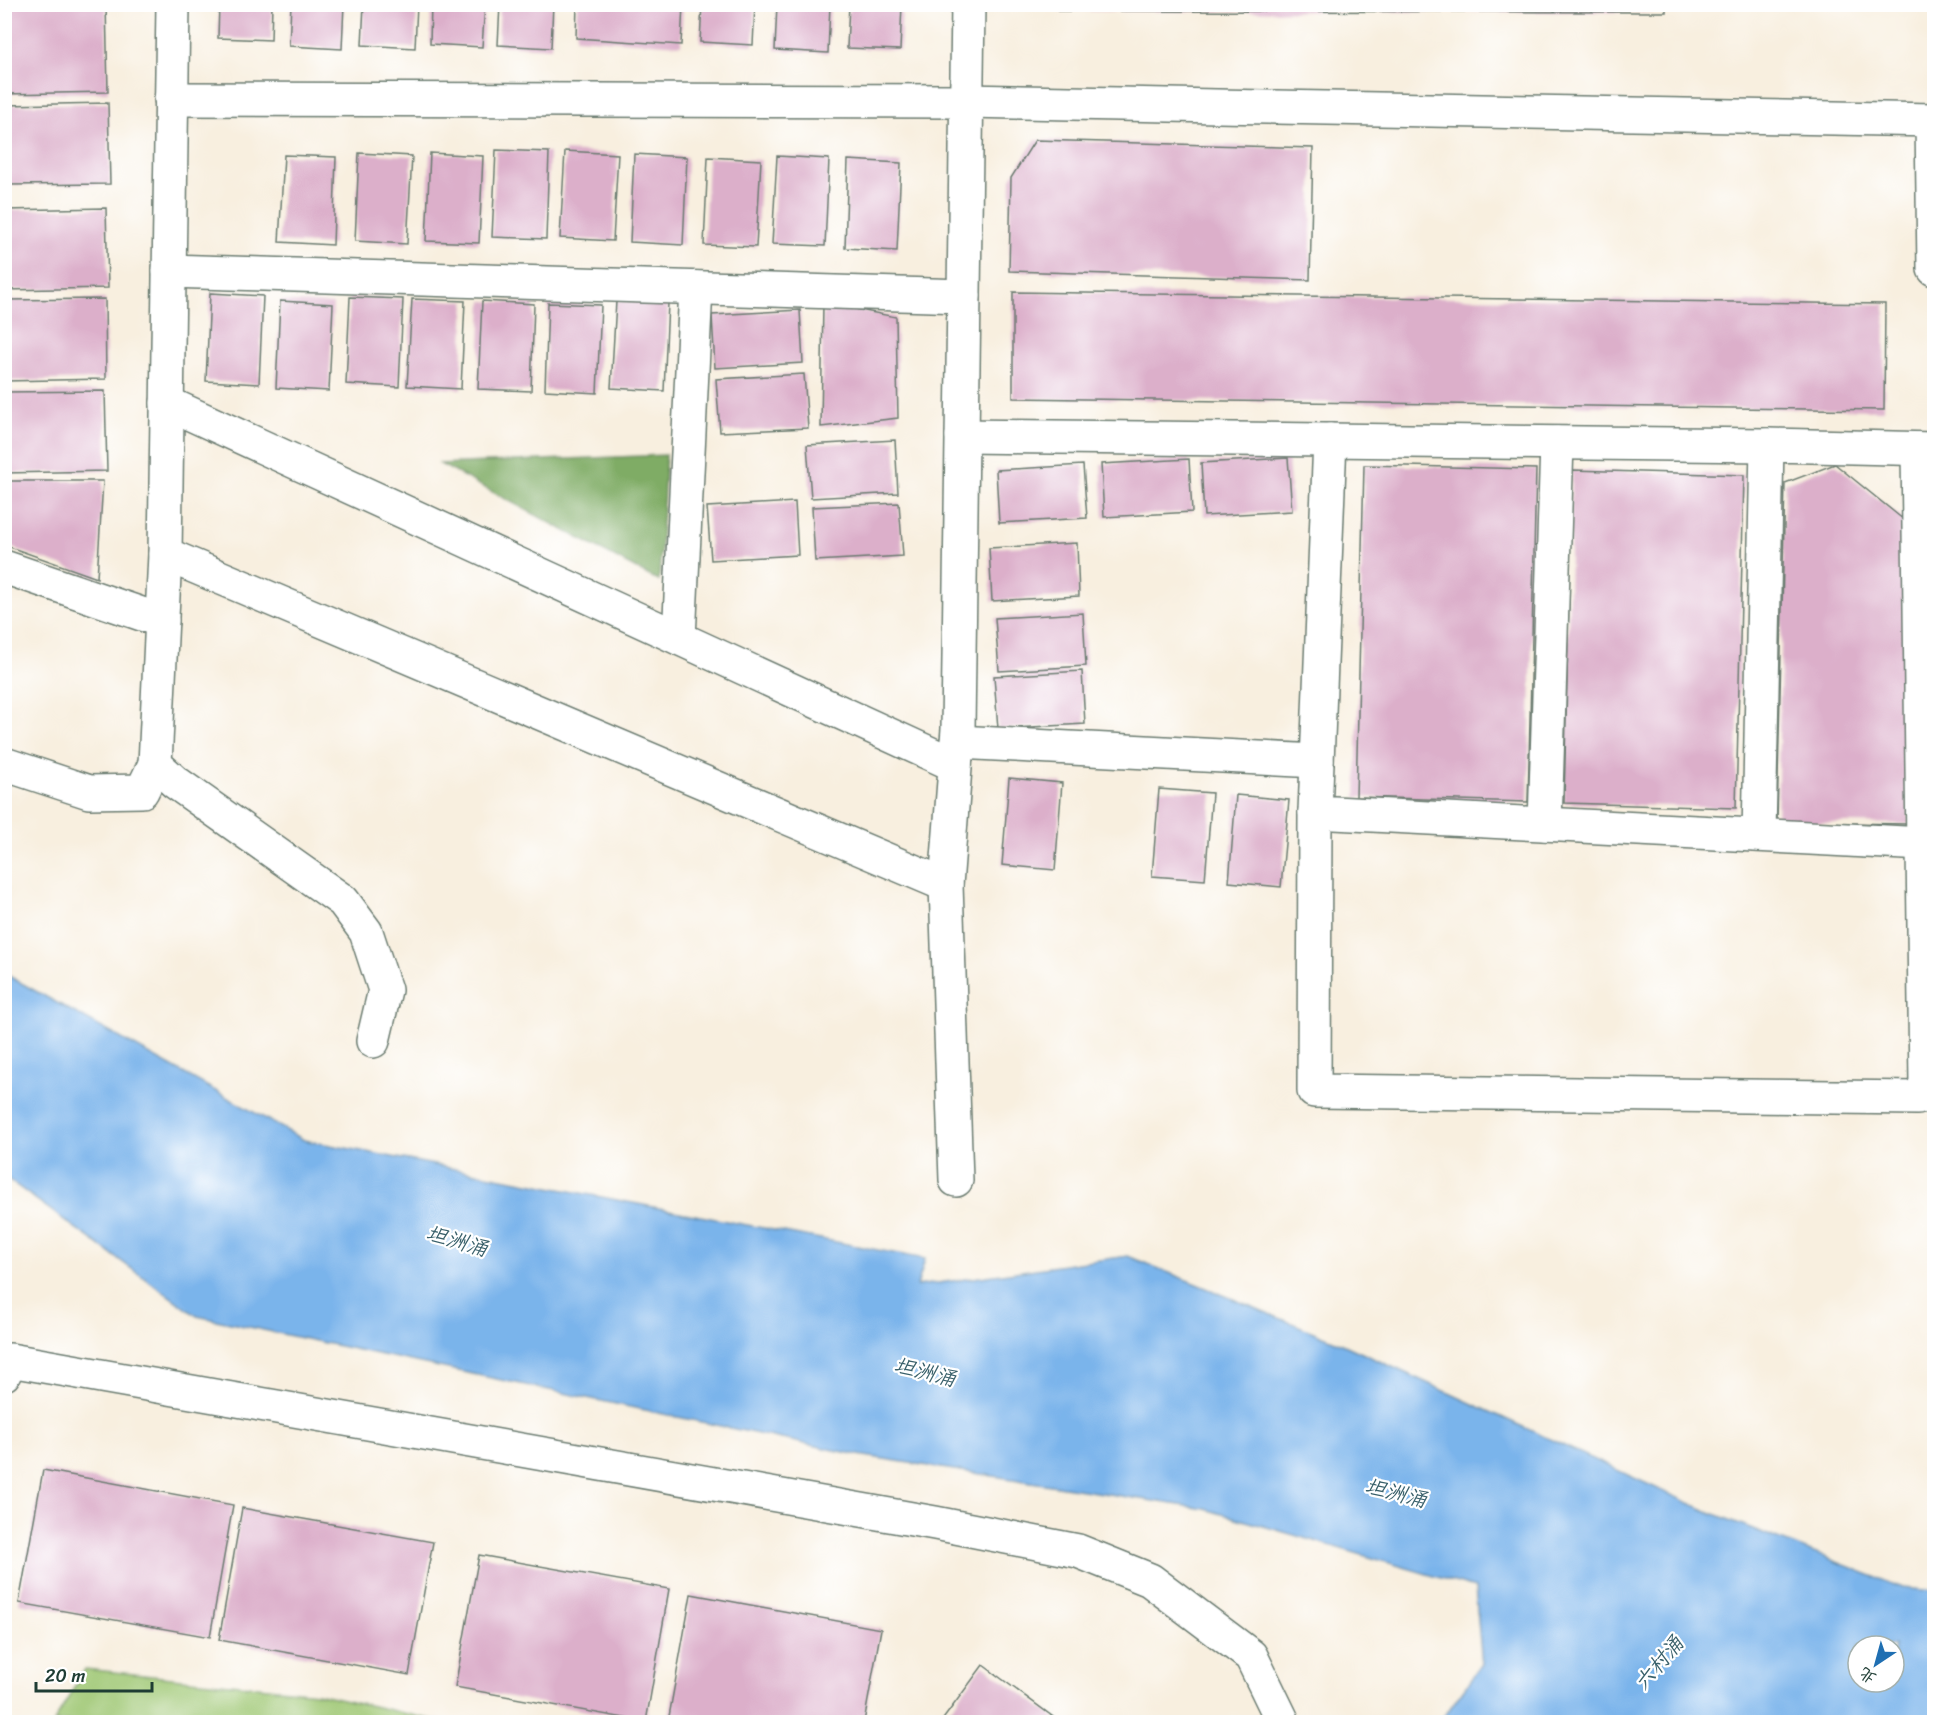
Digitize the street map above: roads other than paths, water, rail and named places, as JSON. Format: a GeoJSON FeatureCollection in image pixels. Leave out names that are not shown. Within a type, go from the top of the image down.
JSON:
{"type":"FeatureCollection","features":[{"type":"Feature","properties":{"kind":"street"},"geometry":{"type":"LineString","coordinates":[[4,764],[89,792],[142,791],[155,764],[165,554],[173,4]]}},
{"type":"Feature","properties":{"kind":"street"},"geometry":{"type":"LineString","coordinates":[[956,1180],[946,885],[956,754],[968,4]]}},
{"type":"Feature","properties":{"kind":"street"},"geometry":{"type":"LineString","coordinates":[[171,99],[967,101],[1933,120],[1935,269]]}},
{"type":"Feature","properties":{"kind":"street"},"geometry":{"type":"LineString","coordinates":[[169,271],[964,296]]}},
{"type":"Feature","properties":{"kind":"street"},"geometry":{"type":"LineString","coordinates":[[679,638],[696,288]]}},
{"type":"Feature","properties":{"kind":"street"},"geometry":{"type":"LineString","coordinates":[[167,403],[679,638],[956,754],[1317,761]]}},
{"type":"Feature","properties":{"kind":"street"},"geometry":{"type":"LineString","coordinates":[[962,436],[1557,442],[1926,449],[1924,844],[1926,1085],[1917,1098],[1314,1091],[1315,812],[1330,440]]}},
{"type":"Feature","properties":{"kind":"street"},"geometry":{"type":"LineString","coordinates":[[1545,824],[1557,442]]}},
{"type":"Feature","properties":{"kind":"street"},"geometry":{"type":"LineString","coordinates":[[1759,835],[1767,445]]}},
{"type":"Feature","properties":{"kind":"street"},"geometry":{"type":"LineString","coordinates":[[165,554],[946,885]]}},
{"type":"Feature","properties":{"kind":"street"},"geometry":{"type":"LineString","coordinates":[[4,567],[162,621]]}},
{"type":"Feature","properties":{"kind":"street"},"geometry":{"type":"LineString","coordinates":[[155,764],[176,782],[343,901],[366,933],[385,990],[373,1041]]}},
{"type":"Feature","properties":{"kind":"street"},"geometry":{"type":"LineString","coordinates":[[1315,812],[1924,844]]}},
{"type":"Feature","properties":{"kind":"street"},"geometry":{"type":"LineString","coordinates":[[4,1374],[10,1360],[935,1523],[1078,1551],[1150,1580],[1251,1656],[1283,1722]]}},
{"type":"Feature","properties":{"kind":"water"},"geometry":{"type":"Polygon","coordinates":[[[5,974],[304,1140],[925,1259],[917,1286],[1128,1256],[1338,1342],[1702,1509],[1903,1588],[1934,1591],[1934,1722],[1440,1722],[1482,1664],[1475,1588],[1205,1509],[858,1455],[197,1316],[5,1177],[5,974]]]}},
{"type":"Feature","properties":{"kind":"water label","name":"坦洲涌"},"geometry":{"type":"Point","coordinates":[457,1241]}},
{"type":"Feature","properties":{"kind":"water label","name":"坦洲涌"},"geometry":{"type":"Point","coordinates":[925,1372]}},
{"type":"Feature","properties":{"kind":"water label","name":"坦洲涌"},"geometry":{"type":"Point","coordinates":[1396,1493]}},
{"type":"Feature","properties":{"kind":"water label","name":"六村涌"},"geometry":{"type":"Point","coordinates":[1659,1663]}}]}
